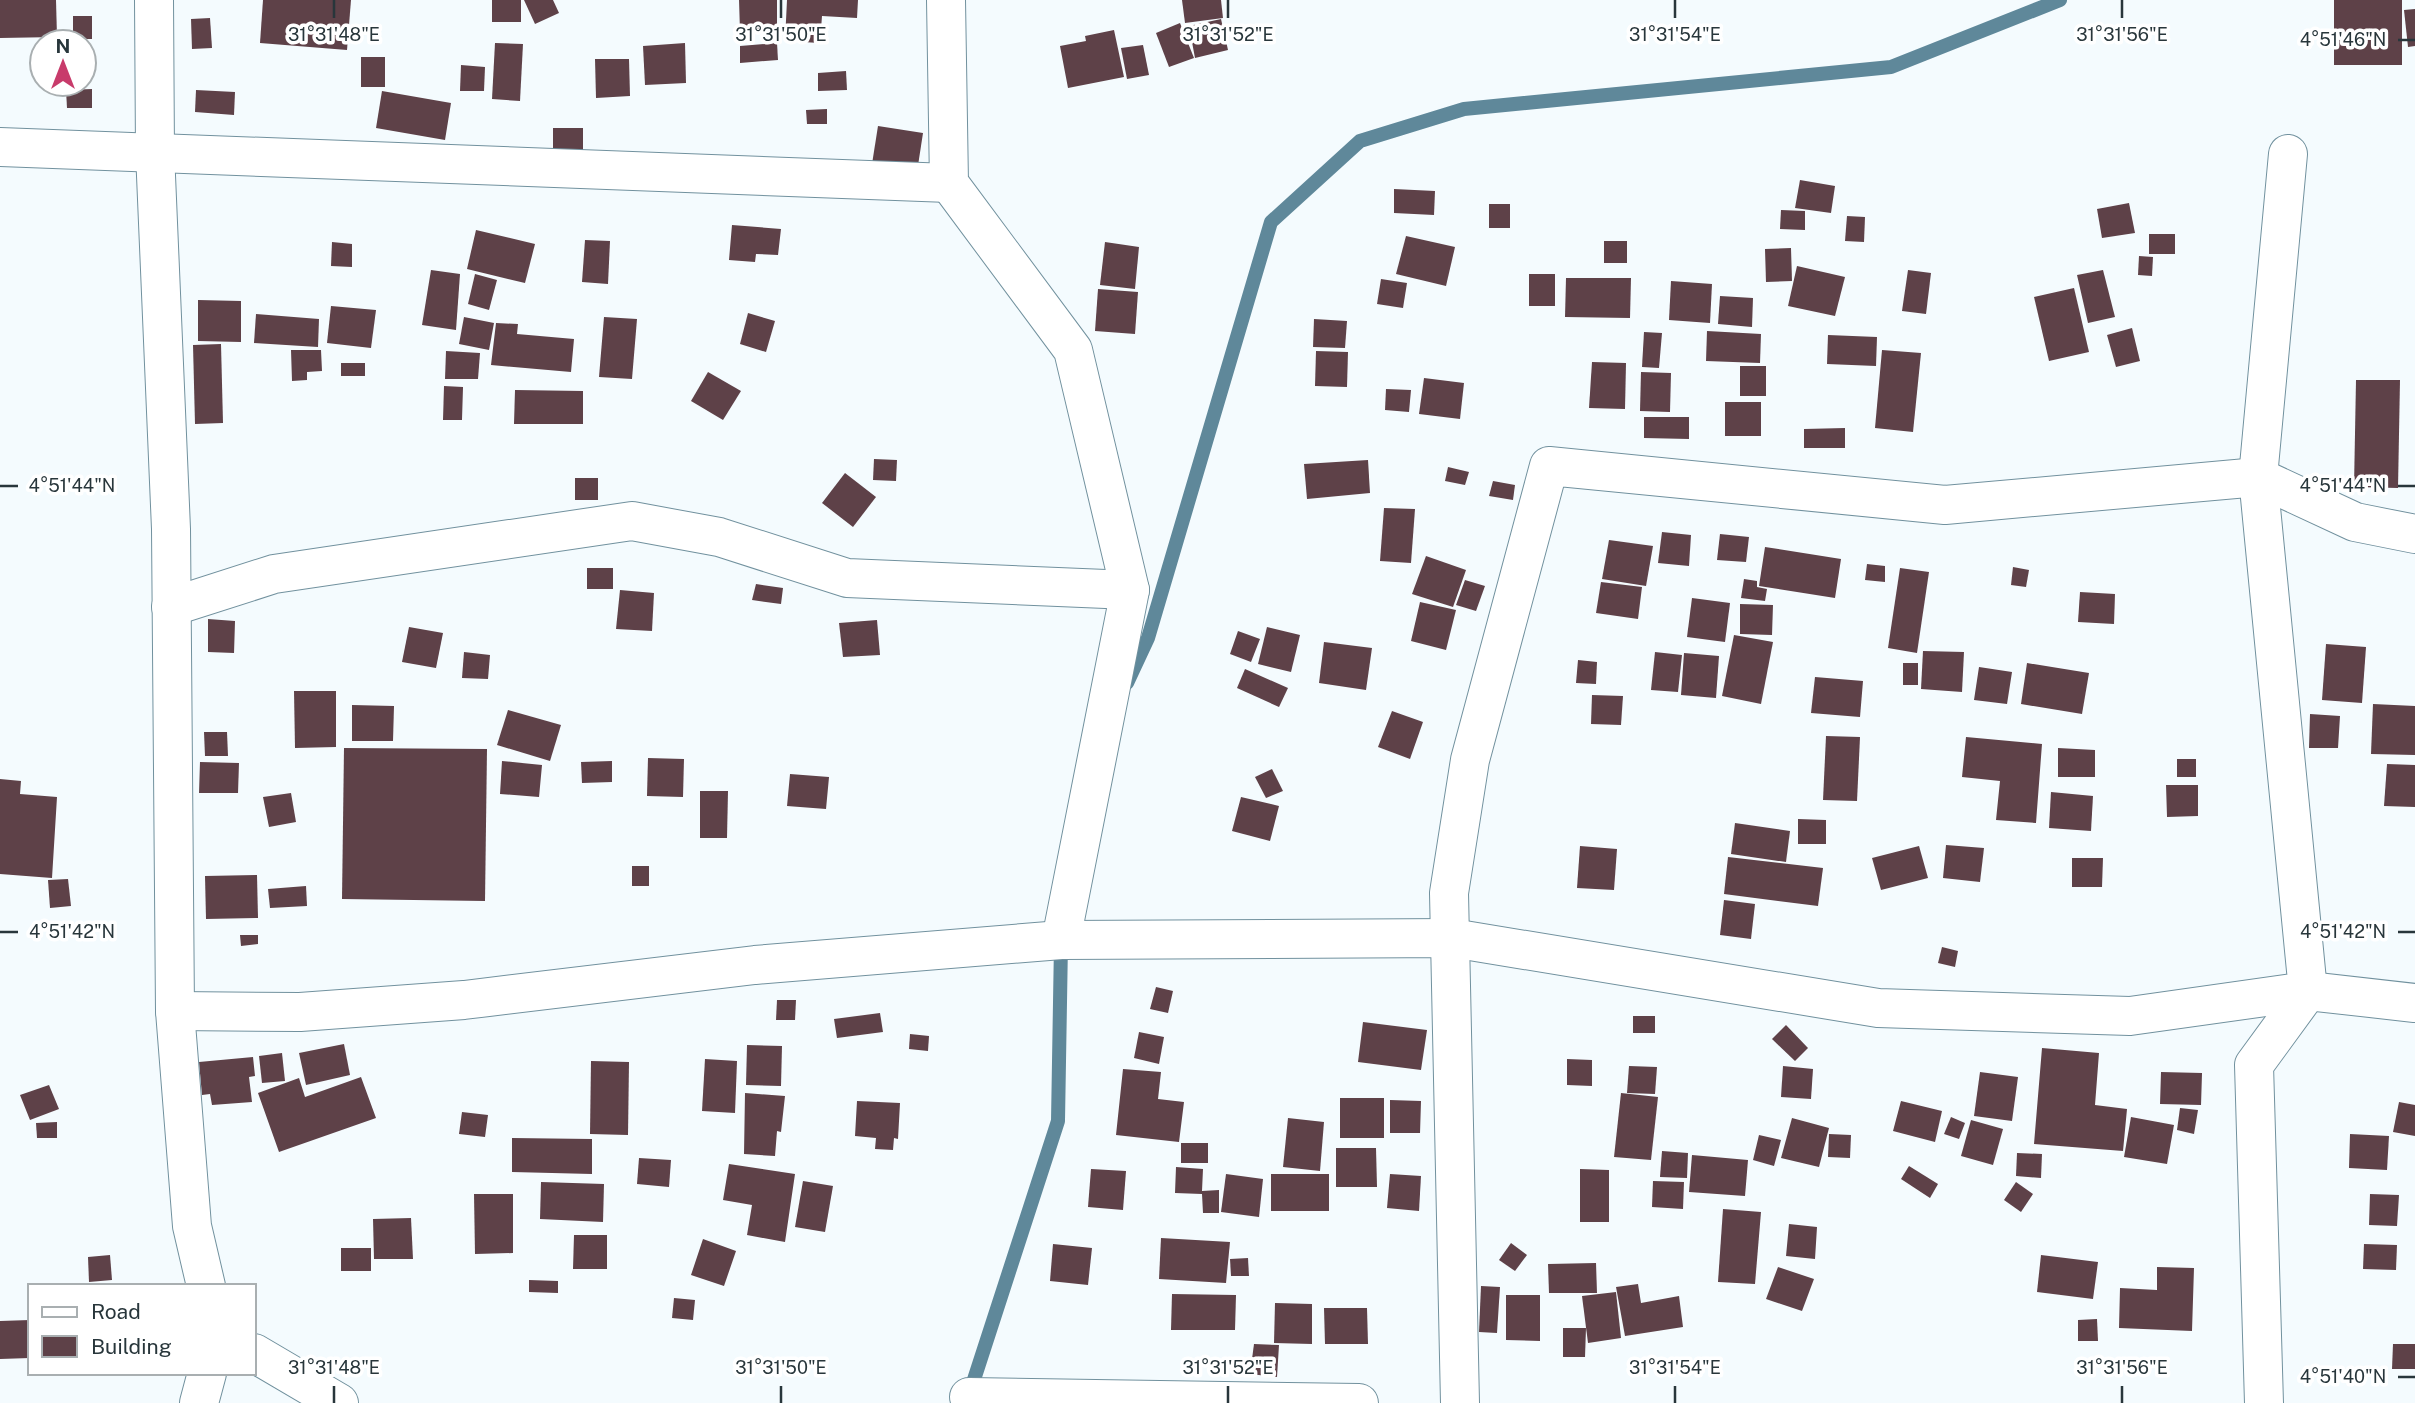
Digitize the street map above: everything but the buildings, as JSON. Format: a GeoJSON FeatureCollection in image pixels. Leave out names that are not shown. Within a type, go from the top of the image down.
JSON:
{"type":"FeatureCollection","features":[{"type":"Feature","properties":{"kind":"street"},"geometry":{"type":"LineString","coordinates":[[154,0],[155,152],[172,607],[175,1011],[191,1226],[206,1284]]}},
{"type":"Feature","properties":{"kind":"street"},"geometry":{"type":"LineString","coordinates":[[946,0],[949,183],[1073,350],[1130,590],[1060,940]]}},
{"type":"Feature","properties":{"kind":"street"},"geometry":{"type":"LineString","coordinates":[[0,147],[949,183]]}},
{"type":"Feature","properties":{"kind":"street"},"geometry":{"type":"LineString","coordinates":[[2264,1403],[2254,1065],[2308,991],[2258,477],[2288,154]]}},
{"type":"Feature","properties":{"kind":"street"},"geometry":{"type":"LineString","coordinates":[[1460,1403],[1449,893],[1470,760],[1549,466],[1945,505],[2258,477],[2355,522],[2415,534]]}},
{"type":"Feature","properties":{"kind":"street"},"geometry":{"type":"LineString","coordinates":[[172,607],[274,574],[632,521],[719,537],[847,578],[1130,590]]}},
{"type":"Feature","properties":{"kind":"street"},"geometry":{"type":"LineString","coordinates":[[175,1011],[300,1012],[464,1000],[768,964],[1060,940],[1452,938],[1878,1008],[2130,1016],[2308,991],[2415,1003]]}},
{"type":"Feature","properties":{"kind":"street"},"geometry":{"type":"LineString","coordinates":[[256,1354],[339,1403]]}},
{"type":"Feature","properties":{"kind":"street"},"geometry":{"type":"LineString","coordinates":[[199,1403],[206,1375]]}},
{"type":"Feature","properties":{"kind":"street"},"geometry":{"type":"LineString","coordinates":[[969,1397],[1359,1403]]}},
{"type":"Feature","properties":{"kind":"waterway"},"geometry":{"type":"LineString","coordinates":[[1127,683],[1148,638],[1271,222],[1360,141],[1464,109],[1891,67],[2060,0]]}},
{"type":"Feature","properties":{"kind":"waterway"},"geometry":{"type":"LineString","coordinates":[[969,1395],[1058,1121],[1061,943]]}}]}
